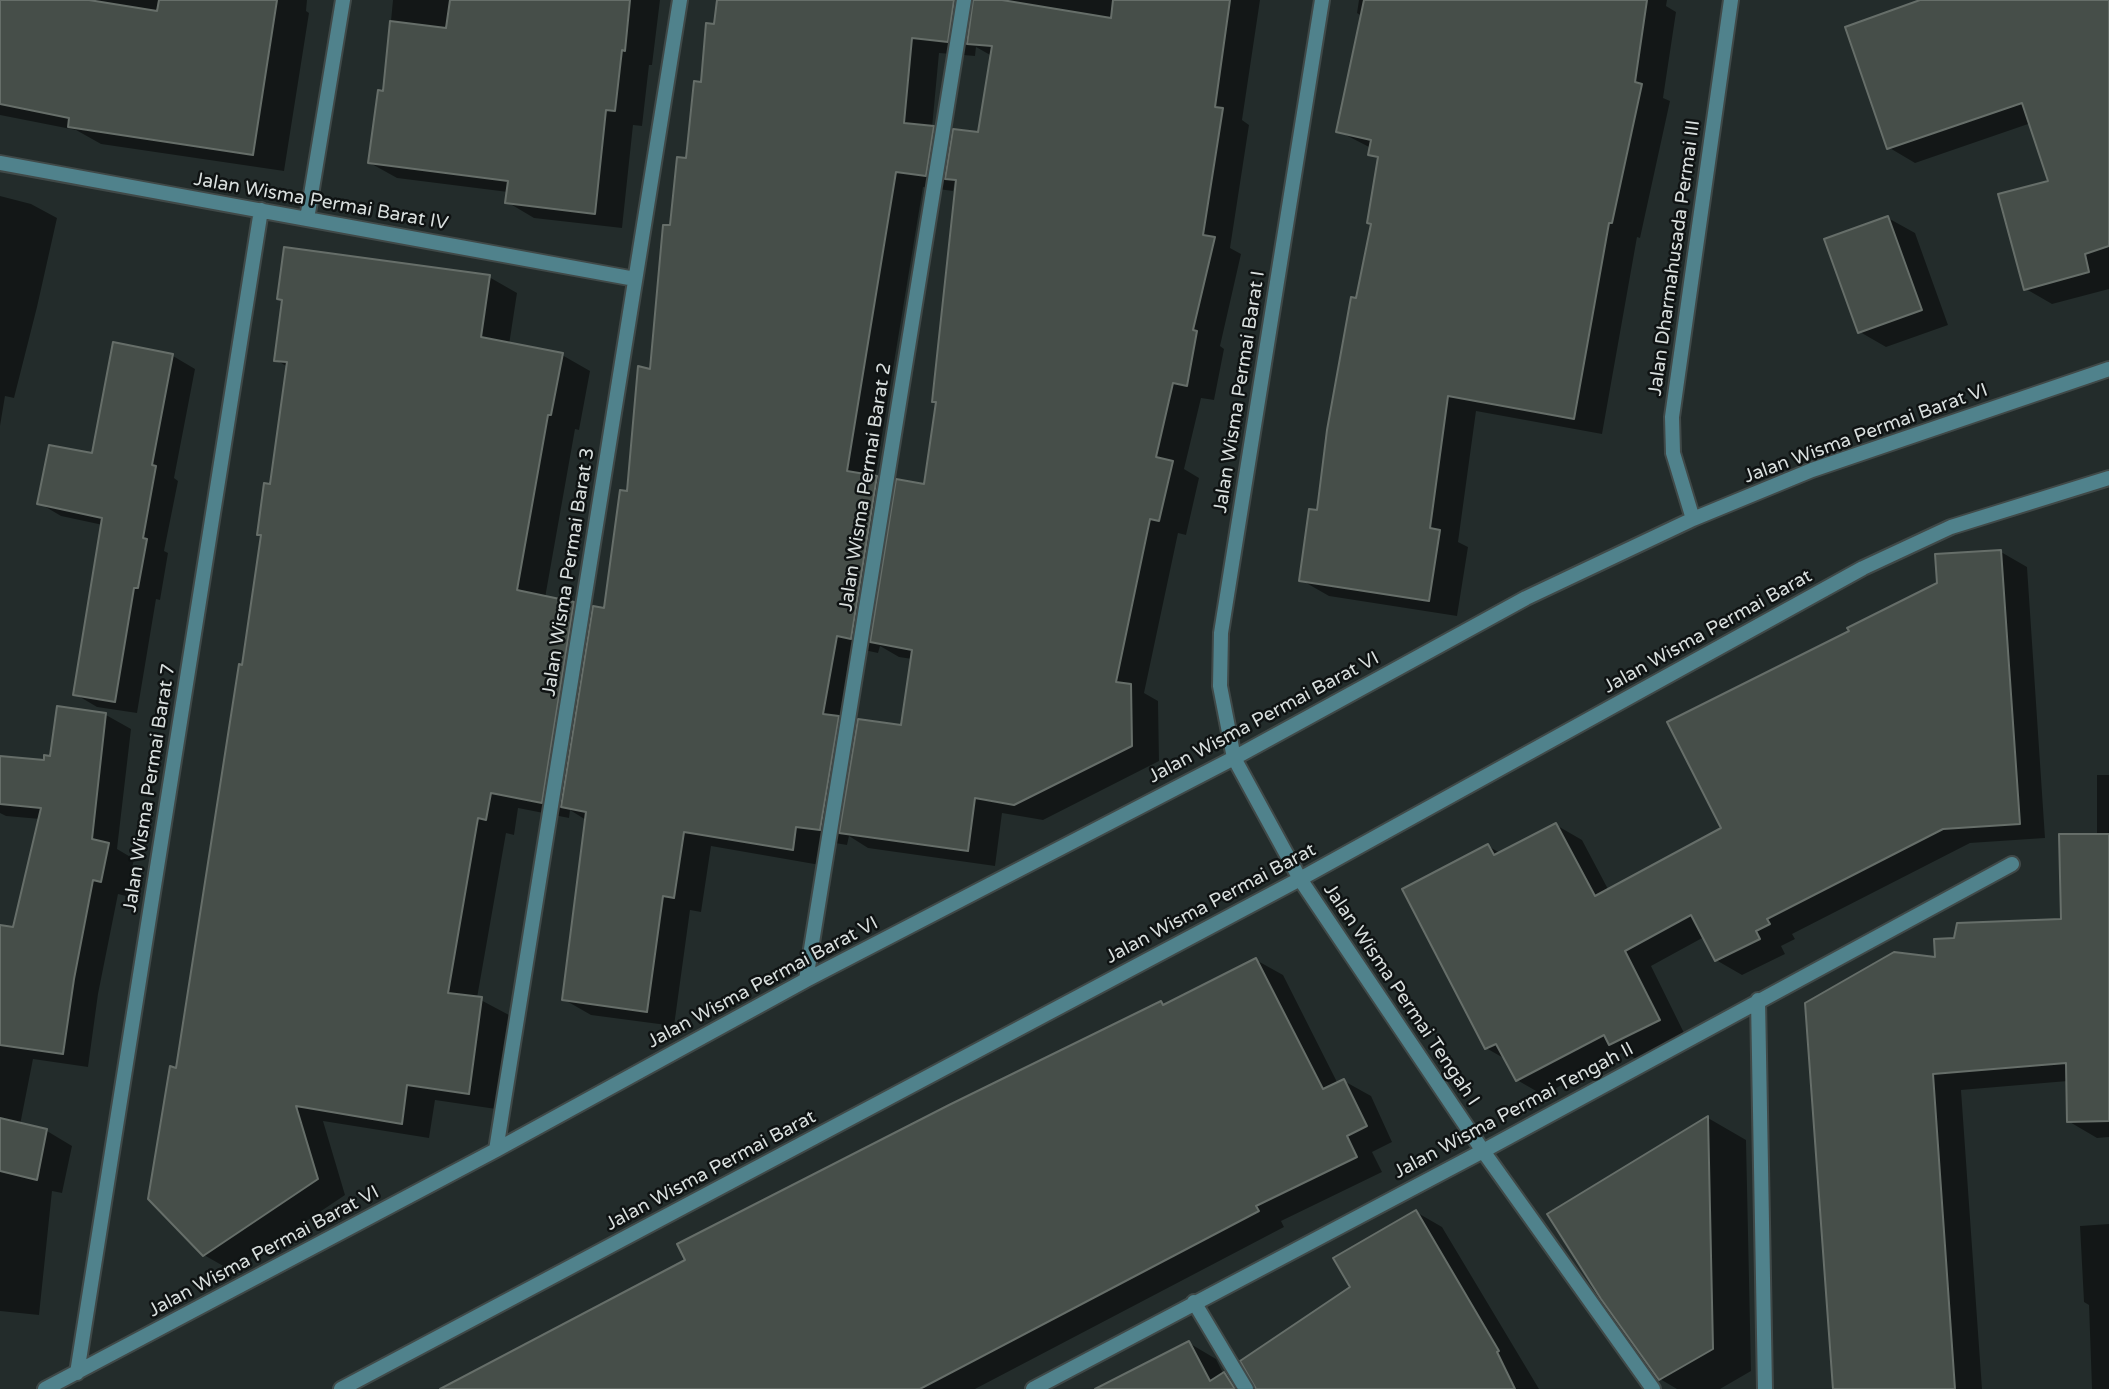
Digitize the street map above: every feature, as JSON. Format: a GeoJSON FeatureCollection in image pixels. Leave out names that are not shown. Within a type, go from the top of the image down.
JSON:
{"type":"FeatureCollection","features":[{"type":"Feature","properties":{"kind":"street"},"geometry":{"type":"LineString","coordinates":[[307,219],[343,0]]}},
{"type":"Feature","properties":{"kind":"street","name":"Jalan Wisma Permai Barat 3"},"geometry":{"type":"LineString","coordinates":[[496,1150],[680,0]]}},
{"type":"Feature","properties":{"kind":"street","name":"Jalan Wisma Permai Barat 2"},"geometry":{"type":"LineString","coordinates":[[806,980],[964,0]]}},
{"type":"Feature","properties":{"kind":"street","name":"Jalan Wisma Permai Barat I"},"geometry":{"type":"LineString","coordinates":[[1249,787],[1234,758],[1220,686],[1221,633],[1322,0]]}},
{"type":"Feature","properties":{"kind":"street","name":"Jalan Dharmahusada Permai III"},"geometry":{"type":"LineString","coordinates":[[1693,519],[1673,453],[1672,417],[1731,0]]}},
{"type":"Feature","properties":{"kind":"street","name":"Jalan Wisma Permai Barat IV"},"geometry":{"type":"LineString","coordinates":[[0,163],[635,279]]}},
{"type":"Feature","properties":{"kind":"street","name":"Jalan Wisma Permai Barat 7"},"geometry":{"type":"LineString","coordinates":[[77,1373],[261,210]]}},
{"type":"Feature","properties":{"kind":"street","name":"Jalan Wisma Permai Barat VI"},"geometry":{"type":"LineString","coordinates":[[45,1389],[496,1150],[806,980],[1234,758],[1526,598],[1693,519],[1812,470],[2109,369]]}},
{"type":"Feature","properties":{"kind":"street","name":"Jalan Wisma Permai Barat"},"geometry":{"type":"LineString","coordinates":[[341,1389],[1300,879],[1863,568],[1951,527],[2109,478]]}},
{"type":"Feature","properties":{"kind":"street","name":"Jalan Wisma Permai Tengah I"},"geometry":{"type":"LineString","coordinates":[[1249,787],[1300,879],[1483,1151],[1653,1389]]}},
{"type":"Feature","properties":{"kind":"street","name":"Jalan Wisma Permai Tengah II"},"geometry":{"type":"LineString","coordinates":[[1033,1389],[1483,1151],[2012,864]]}},
{"type":"Feature","properties":{"kind":"street"},"geometry":{"type":"LineString","coordinates":[[1758,1000],[1765,1389]]}},
{"type":"Feature","properties":{"kind":"street"},"geometry":{"type":"LineString","coordinates":[[1194,1302],[1247,1389]]}},
{"type":"Feature","properties":{"kind":"building"},"geometry":{"type":"Polygon","coordinates":[[[0,0],[89,0],[157,11],[159,0],[277,0],[253,155],[68,127],[69,118],[0,104],[0,0]]]}},
{"type":"Feature","properties":{"kind":"building"},"geometry":{"type":"Polygon","coordinates":[[[450,0],[630,0],[615,111],[606,110],[595,214],[505,203],[508,181],[368,163],[378,90],[383,91],[390,21],[446,28],[450,0]]]}},
{"type":"Feature","properties":{"kind":"building"},"geometry":{"type":"Polygon","coordinates":[[[717,0],[954,0],[948,42],[912,38],[904,123],[934,126],[926,176],[896,172],[847,471],[877,476],[851,639],[837,636],[823,714],[839,716],[820,830],[796,827],[793,850],[684,832],[674,898],[663,896],[647,1012],[562,1000],[586,812],[561,807],[593,606],[604,608],[620,490],[627,491],[638,366],[650,369],[663,225],[670,225],[677,157],[686,158],[694,81],[701,82],[706,23],[714,24],[717,0]]]}},
{"type":"Feature","properties":{"kind":"building"},"geometry":{"type":"Polygon","coordinates":[[[973,0],[1002,0],[1111,18],[1113,0],[1230,0],[1215,107],[1223,108],[1203,235],[1215,237],[1193,330],[1197,331],[1187,386],[1173,383],[1156,457],[1173,461],[1159,521],[1150,519],[1116,682],[1131,684],[1132,746],[1014,805],[975,798],[968,851],[839,833],[858,719],[901,725],[912,650],[870,642],[896,479],[924,484],[936,402],[932,402],[956,180],[945,179],[953,129],[978,132],[992,46],[967,44],[973,0]]]}},
{"type":"Feature","properties":{"kind":"building"},"geometry":{"type":"Polygon","coordinates":[[[1364,0],[1647,0],[1635,82],[1642,84],[1612,223],[1609,223],[1574,419],[1448,396],[1430,528],[1440,530],[1429,601],[1299,581],[1309,509],[1317,510],[1327,430],[1351,297],[1356,298],[1371,224],[1367,223],[1378,157],[1368,155],[1371,140],[1336,132],[1364,0]]]}},
{"type":"Feature","properties":{"kind":"building"},"geometry":{"type":"Polygon","coordinates":[[[1920,0],[2109,0],[2109,246],[2085,254],[2089,272],[2024,290],[1998,194],[2048,181],[2022,103],[1887,149],[1845,27],[1920,0]]]}},
{"type":"Feature","properties":{"kind":"building"},"geometry":{"type":"Polygon","coordinates":[[[1888,216],[1922,310],[1858,333],[1824,239],[1888,216]]]}},
{"type":"Feature","properties":{"kind":"building"},"geometry":{"type":"Polygon","coordinates":[[[284,247],[490,275],[481,337],[563,353],[551,415],[548,415],[517,590],[574,602],[542,803],[491,793],[486,820],[478,818],[448,993],[482,997],[469,1094],[407,1085],[402,1124],[296,1106],[318,1179],[203,1256],[148,1199],[170,1066],[176,1068],[239,664],[242,665],[261,535],[257,535],[264,483],[270,484],[287,362],[274,361],[282,300],[277,299],[284,247]]]}},
{"type":"Feature","properties":{"kind":"building"},"geometry":{"type":"Polygon","coordinates":[[[113,342],[173,354],[152,465],[156,466],[143,538],[147,539],[138,588],[134,588],[115,702],[73,695],[102,518],[37,504],[49,445],[92,453],[113,342]]]}},
{"type":"Feature","properties":{"kind":"building"},"geometry":{"type":"Polygon","coordinates":[[[2001,550],[2020,824],[1943,829],[1767,919],[1770,924],[1756,931],[1760,939],[1715,961],[1691,915],[1625,951],[1660,1020],[1609,1045],[1604,1035],[1516,1081],[1496,1044],[1485,1049],[1402,889],[1488,844],[1494,855],[1556,823],[1595,896],[1721,828],[1667,722],[1849,631],[1847,628],[1937,583],[1935,554],[2001,550]]]}},
{"type":"Feature","properties":{"kind":"building"},"geometry":{"type":"Polygon","coordinates":[[[57,706],[106,713],[92,839],[109,843],[101,882],[93,880],[63,1054],[0,1045],[0,925],[13,927],[41,808],[0,804],[0,756],[44,760],[44,755],[50,756],[57,706]]]}},
{"type":"Feature","properties":{"kind":"building"},"geometry":{"type":"Polygon","coordinates":[[[2059,834],[2109,834],[2109,1121],[2067,1122],[2066,1063],[1933,1074],[1955,1389],[1833,1389],[1805,1003],[1894,952],[1935,957],[1934,939],[1954,938],[1957,923],[2061,919],[2059,834]]]}},
{"type":"Feature","properties":{"kind":"building"},"geometry":{"type":"Polygon","coordinates":[[[1256,958],[1323,1089],[1344,1079],[1367,1126],[1347,1136],[1357,1157],[1256,1206],[1259,1211],[920,1389],[440,1389],[685,1260],[677,1244],[949,1105],[1161,1001],[1163,1005],[1256,958]]]}},
{"type":"Feature","properties":{"kind":"building"},"geometry":{"type":"Polygon","coordinates":[[[1708,1116],[1713,1349],[1659,1380],[1601,1299],[1547,1214],[1708,1116]]]}},
{"type":"Feature","properties":{"kind":"building"},"geometry":{"type":"Polygon","coordinates":[[[0,1118],[47,1129],[37,1180],[0,1171],[0,1118]]]}},
{"type":"Feature","properties":{"kind":"building"},"geometry":{"type":"Polygon","coordinates":[[[1416,1210],[1499,1351],[1497,1352],[1515,1389],[1256,1389],[1240,1361],[1350,1287],[1333,1258],[1416,1210]]]}},
{"type":"Feature","properties":{"kind":"building"},"geometry":{"type":"Polygon","coordinates":[[[1189,1341],[1210,1381],[1224,1372],[1235,1389],[1095,1389],[1189,1341]]]}}]}
